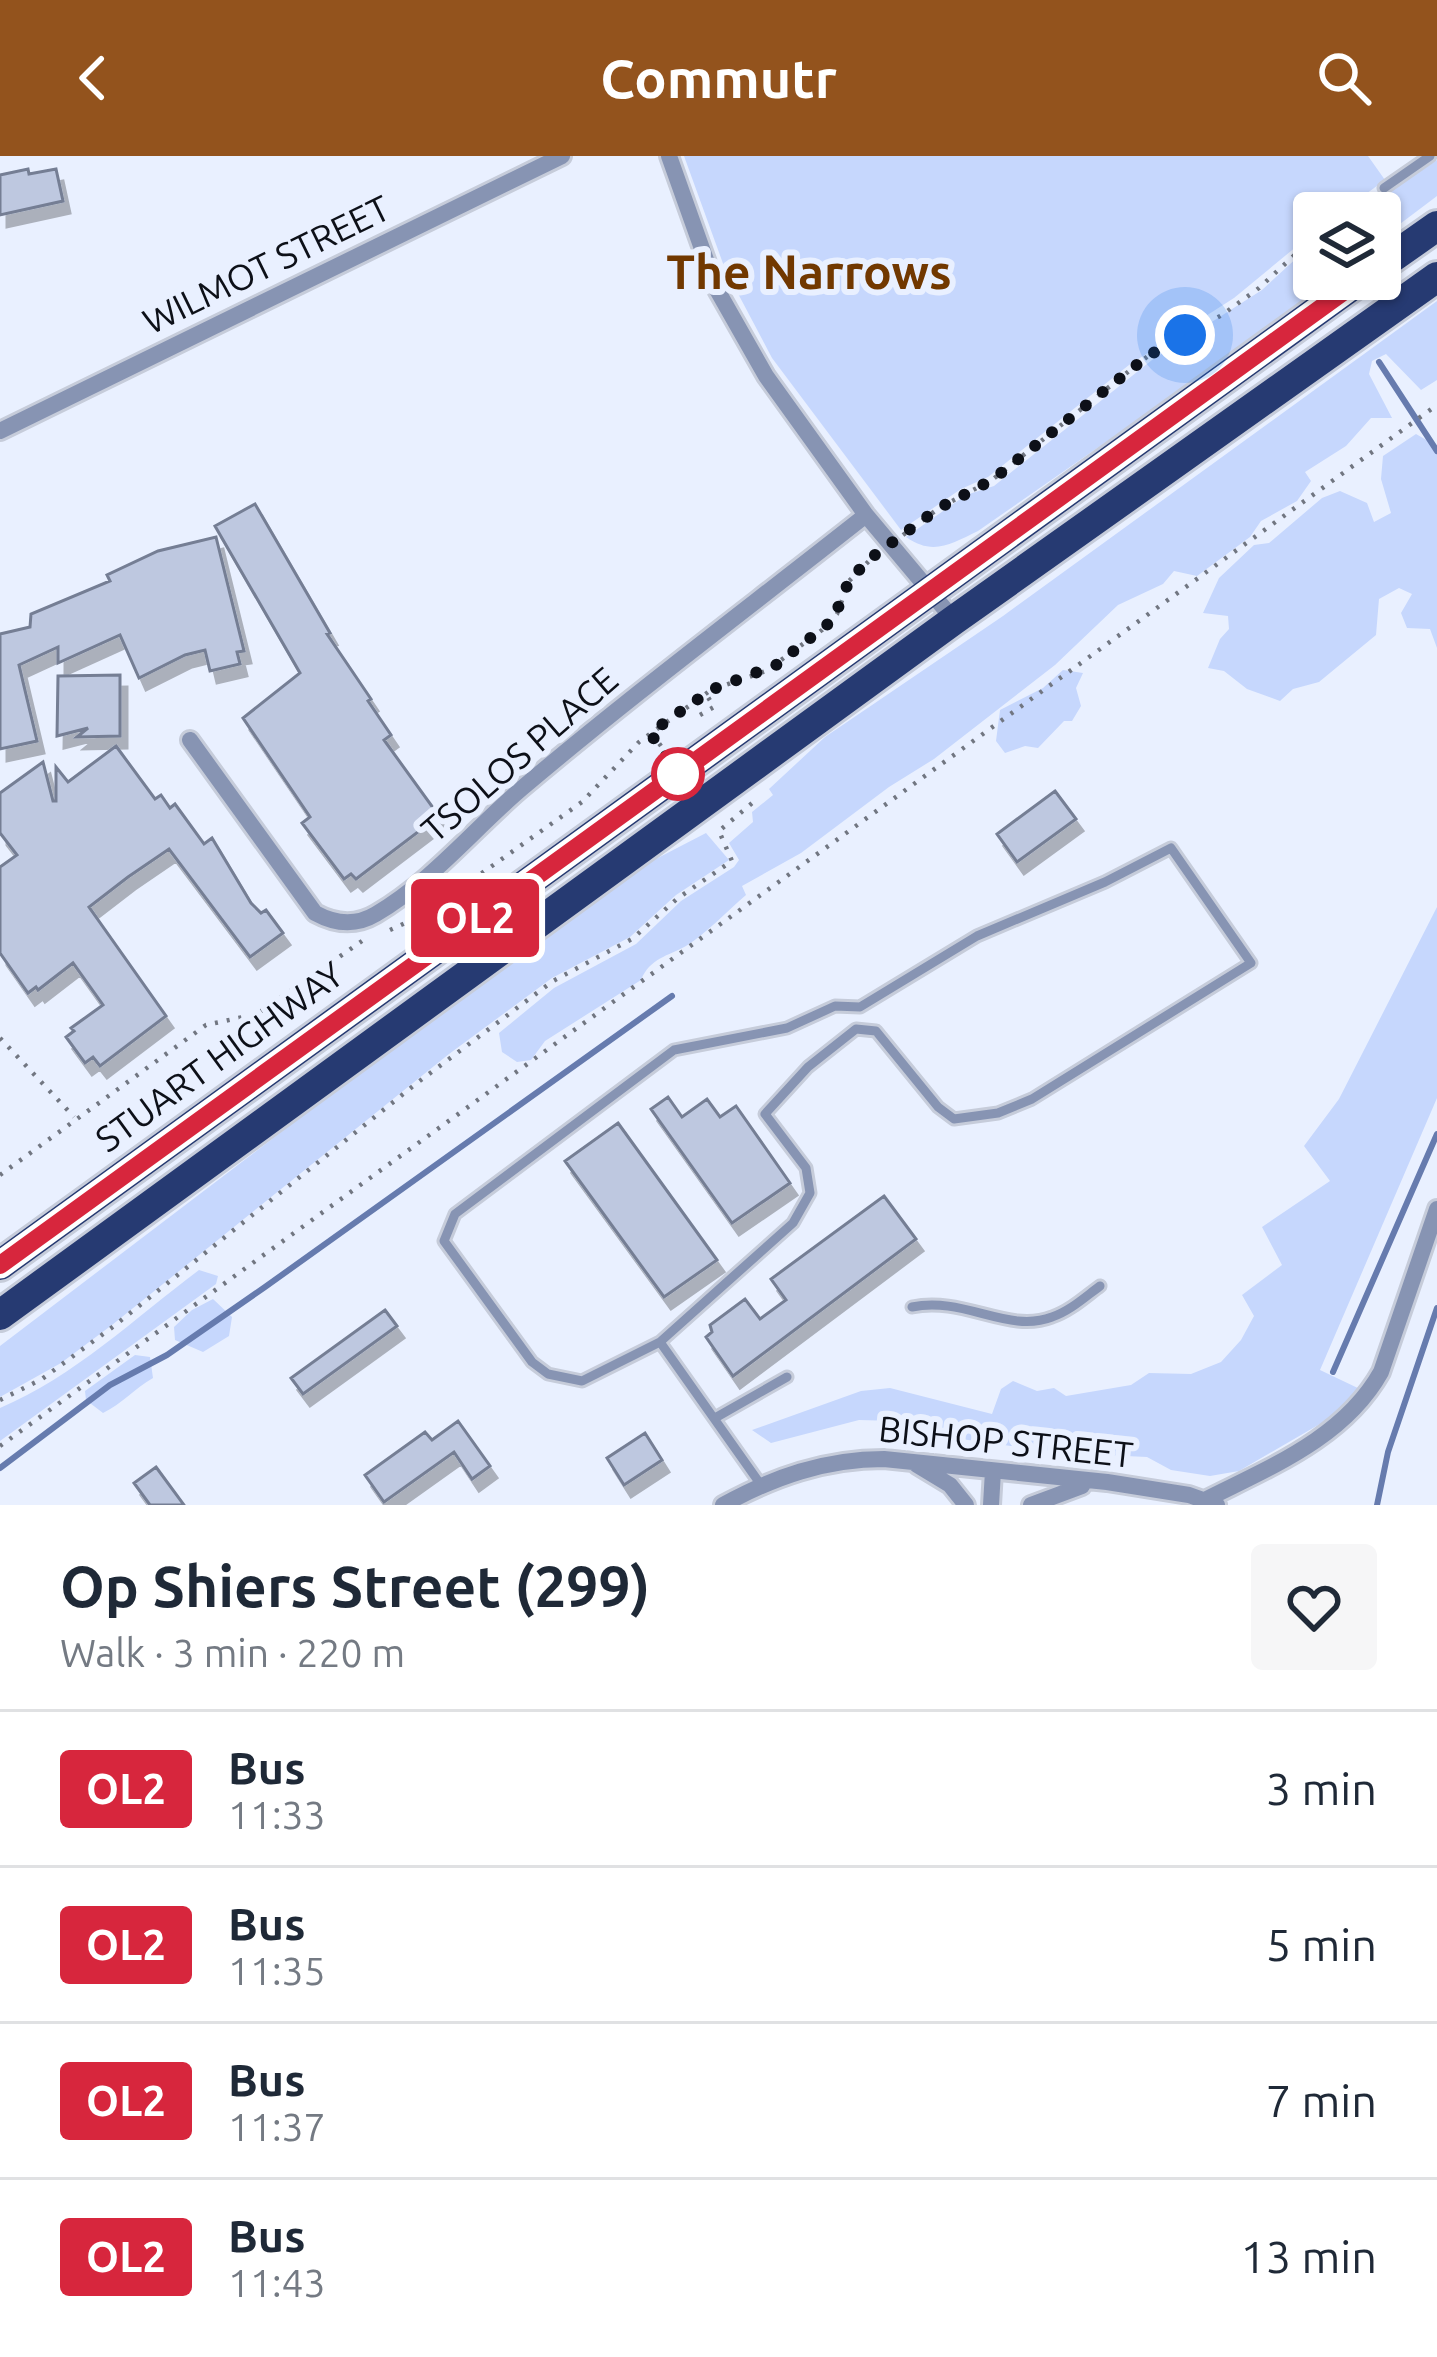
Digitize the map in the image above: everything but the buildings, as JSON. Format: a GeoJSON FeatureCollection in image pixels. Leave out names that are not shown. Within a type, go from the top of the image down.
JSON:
{"type":"FeatureCollection","features":[{"type":"Feature","properties":{"kind":"highway"},"geometry":{"type":"LineString","coordinates":[[1401,251],[1437,226]]}},
{"type":"Feature","properties":{"kind":"highway"},"geometry":{"type":"LineString","coordinates":[[0,1316],[954,620],[1437,277]]}},
{"type":"Feature","properties":{"kind":"highway","name":"STUART HIGHWAY"},"geometry":{"type":"LineString","coordinates":[[0,1265],[1332,300]]}},
{"type":"Feature","properties":{"kind":"street","name":"WILMOT STREET"},"geometry":{"type":"LineString","coordinates":[[0,431],[562,156]]}},
{"type":"Feature","properties":{"kind":"street"},"geometry":{"type":"LineString","coordinates":[[669,156],[716,288],[766,376],[866,515],[954,620]]}},
{"type":"Feature","properties":{"kind":"street","name":"TSOLOS PLACE"},"geometry":{"type":"LineString","coordinates":[[190,740],[315,913],[347,923],[373,917],[457,853],[518,792],[866,515]]}},
{"type":"Feature","properties":{"kind":"street"},"geometry":{"type":"LineString","coordinates":[[1211,1503],[1322,1438],[1370,1392],[1382,1372],[1437,1209]]}},
{"type":"Feature","properties":{"kind":"street","name":"BISHOP STREET"},"geometry":{"type":"LineString","coordinates":[[723,1505],[761,1485],[824,1464],[866,1459],[1106,1482],[1211,1503]]}},
{"type":"Feature","properties":{"kind":"street"},"geometry":{"type":"LineString","coordinates":[[899,1460],[935,1473],[966,1505]]}},
{"type":"Feature","properties":{"kind":"street"},"geometry":{"type":"LineString","coordinates":[[991,1505],[993,1472]]}},
{"type":"Feature","properties":{"kind":"street"},"geometry":{"type":"LineString","coordinates":[[1031,1505],[1063,1490],[1106,1482]]}},
{"type":"Feature","properties":{"kind":"lane"},"geometry":{"type":"LineString","coordinates":[[1384,188],[1430,156]]}},
{"type":"Feature","properties":{"kind":"lane"},"geometry":{"type":"LineString","coordinates":[[1171,848],[1251,963],[1032,1099],[998,1113],[954,1119],[938,1107],[876,1030],[856,1029],[808,1067],[765,1114],[806,1168],[810,1193],[793,1223],[660,1342],[582,1381],[548,1374],[532,1362],[444,1241],[455,1214],[674,1050],[788,1028],[836,1006],[860,1007],[977,935],[1105,882],[1171,848]]}},
{"type":"Feature","properties":{"kind":"lane"},"geometry":{"type":"LineString","coordinates":[[912,1307],[950,1304],[1038,1322],[1057,1316],[1100,1286]]}},
{"type":"Feature","properties":{"kind":"lane"},"geometry":{"type":"LineString","coordinates":[[660,1342],[761,1485]]}},
{"type":"Feature","properties":{"kind":"lane"},"geometry":{"type":"LineString","coordinates":[[715,1418],[787,1378]]}},
{"type":"Feature","properties":{"kind":"path"},"geometry":{"type":"LineString","coordinates":[[1378,192],[1384,188]]}},
{"type":"Feature","properties":{"kind":"path"},"geometry":{"type":"LineString","coordinates":[[378,934],[423,915],[582,802],[639,742],[706,694],[766,671],[822,630],[836,614],[857,571],[890,544],[939,508],[992,480],[1148,356],[1222,315],[1293,256]]}},
{"type":"Feature","properties":{"kind":"path"},"geometry":{"type":"LineString","coordinates":[[0,1446],[1435,407]]}},
{"type":"Feature","properties":{"kind":"path"},"geometry":{"type":"LineString","coordinates":[[700,715],[714,706],[706,694]]}},
{"type":"Feature","properties":{"kind":"path"},"geometry":{"type":"LineString","coordinates":[[0,1400],[42,1378],[114,1326],[417,1083],[553,981],[632,940],[678,898],[732,861],[718,831]]}},
{"type":"Feature","properties":{"kind":"path"},"geometry":{"type":"LineString","coordinates":[[0,1175],[206,1025],[257,1013],[369,937]]}},
{"type":"Feature","properties":{"kind":"path"},"geometry":{"type":"LineString","coordinates":[[0,1038],[75,1118]]}},
{"type":"Feature","properties":{"kind":"shaded area"},"geometry":{"type":"Polygon","coordinates":[[[684,156],[1368,156],[1385,180],[1369,192],[1293,192],[1293,249],[1234,298],[1129,365],[988,477],[961,489],[901,530],[772,358],[725,269],[684,156]]]}},
{"type":"Feature","properties":{"kind":"shaded area"},"geometry":{"type":"Polygon","coordinates":[[[1437,160],[1437,196],[1401,223],[1401,192],[1389,192],[1437,160]]]}},
{"type":"Feature","properties":{"kind":"shaded area"},"geometry":{"type":"Polygon","coordinates":[[[1293,261],[1293,300],[1310,300],[978,531],[934,547],[906,537],[966,495],[994,486],[1152,360],[1262,290],[1293,261]]]}},
{"type":"Feature","properties":{"kind":"shaded area"},"geometry":{"type":"Polygon","coordinates":[[[1437,301],[1437,380],[1421,390],[1386,354],[1372,361],[1369,374],[1392,418],[1371,418],[1346,446],[1305,472],[1311,481],[1297,501],[1261,521],[1250,537],[1197,576],[1174,571],[1163,584],[1118,605],[1055,665],[934,759],[801,853],[742,886],[746,895],[702,935],[654,962],[641,980],[545,1041],[531,1060],[517,1062],[502,1052],[499,1033],[554,988],[636,944],[681,901],[734,867],[739,860],[729,843],[753,822],[752,812],[773,795],[769,789],[825,737],[1003,616],[1437,301]]]}},
{"type":"Feature","properties":{"kind":"shaded area"},"geometry":{"type":"Polygon","coordinates":[[[1416,434],[1437,446],[1437,648],[1430,629],[1407,628],[1401,613],[1412,594],[1399,588],[1379,599],[1376,635],[1319,682],[1293,689],[1280,701],[1247,689],[1224,671],[1208,668],[1229,629],[1228,616],[1203,613],[1219,578],[1254,545],[1269,543],[1322,498],[1340,491],[1367,503],[1374,522],[1391,513],[1381,479],[1383,456],[1416,434]]]}},
{"type":"Feature","properties":{"kind":"shaded area"},"geometry":{"type":"Polygon","coordinates":[[[1063,670],[1083,673],[1076,688],[1081,706],[1072,721],[1064,721],[1038,748],[1025,746],[1005,753],[996,741],[1000,710],[1043,688],[1063,670]]]}},
{"type":"Feature","properties":{"kind":"shaded area"},"geometry":{"type":"Polygon","coordinates":[[[706,833],[729,860],[676,895],[630,937],[552,978],[449,1054],[112,1325],[61,1363],[0,1397],[0,1346],[385,1053],[650,862],[706,833]]]}},
{"type":"Feature","properties":{"kind":"shaded area"},"geometry":{"type":"Polygon","coordinates":[[[1437,907],[1437,1098],[1320,1370],[1362,1390],[1332,1417],[1239,1471],[1210,1476],[1171,1470],[1147,1457],[1062,1453],[961,1439],[895,1421],[859,1420],[771,1443],[752,1430],[861,1391],[890,1388],[992,1414],[1001,1389],[1013,1381],[1037,1391],[1054,1388],[1066,1396],[1131,1385],[1149,1373],[1191,1374],[1221,1362],[1254,1316],[1242,1295],[1282,1265],[1262,1227],[1330,1181],[1304,1146],[1339,1099],[1437,907]]]}},
{"type":"Feature","properties":{"kind":"shaded area"},"geometry":{"type":"Polygon","coordinates":[[[199,1270],[218,1276],[216,1284],[0,1441],[0,1408],[79,1363],[199,1270]]]}},
{"type":"Feature","properties":{"kind":"shaded area"},"geometry":{"type":"Polygon","coordinates":[[[213,1299],[232,1317],[229,1336],[203,1352],[175,1340],[174,1327],[213,1299]]]}},
{"type":"Feature","properties":{"kind":"shaded area"},"geometry":{"type":"Polygon","coordinates":[[[135,1355],[150,1357],[153,1378],[103,1413],[86,1400],[85,1391],[135,1355]]]}},
{"type":"Feature","properties":{"kind":"waterway"},"geometry":{"type":"LineString","coordinates":[[1379,362],[1437,451]]}},
{"type":"Feature","properties":{"kind":"waterway"},"geometry":{"type":"LineString","coordinates":[[0,1468],[110,1385],[167,1355],[672,996]]}},
{"type":"Feature","properties":{"kind":"waterway"},"geometry":{"type":"LineString","coordinates":[[1333,1372],[1437,1134]]}},
{"type":"Feature","properties":{"kind":"waterway"},"geometry":{"type":"LineString","coordinates":[[1377,1505],[1388,1452],[1437,1308]]}},
{"type":"Feature","properties":{"kind":"bus line","name":"OL2"},"geometry":{"type":"LineString","coordinates":[[0,1265],[1332,300]]}},
{"type":"Feature","properties":{"kind":"district","name":"The Narrows"},"geometry":{"type":"Point","coordinates":[809,271]}},
{"type":"Feature","properties":{"kind":"route"},"geometry":{"type":"LineString","coordinates":[[678,774],[650,733],[722,684],[776,665],[833,620],[849,581],[868,560],[939,508],[992,480],[1148,356],[1185,335]]}}]}
